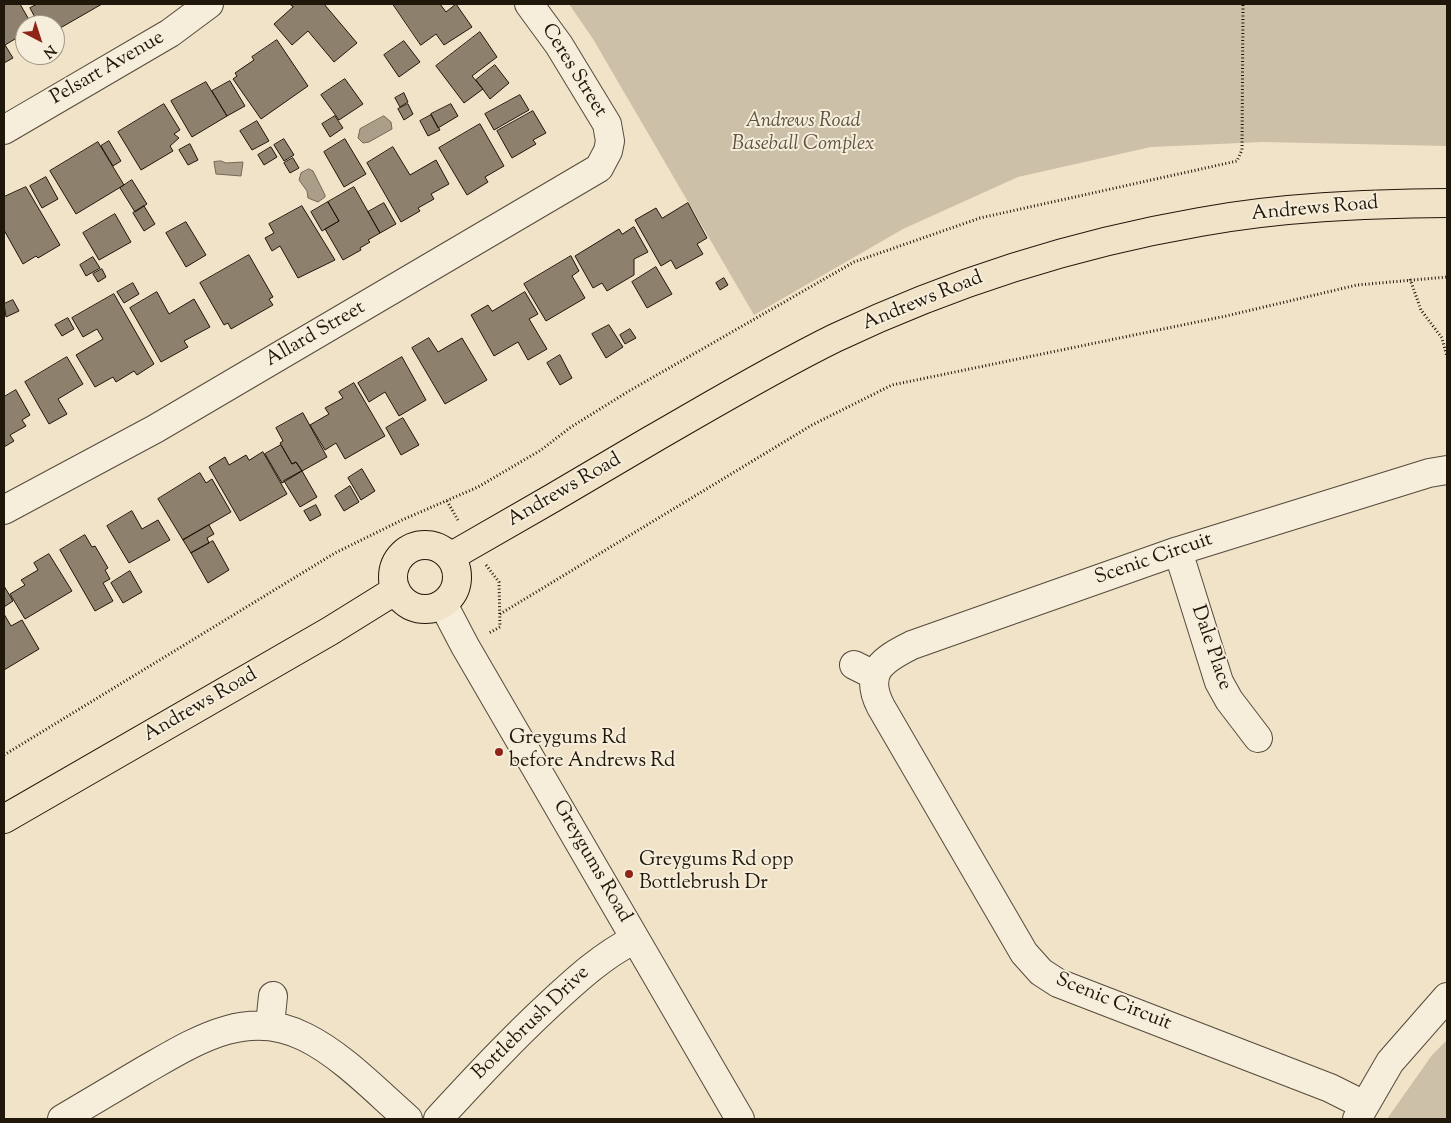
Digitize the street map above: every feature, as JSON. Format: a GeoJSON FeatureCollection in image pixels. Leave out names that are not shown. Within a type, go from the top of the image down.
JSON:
{"type":"FeatureCollection","features":[{"type":"Feature","properties":{"kind":"main road","name":"Andrews Road"},"geometry":{"type":"LineString","coordinates":[[450,558],[756,379],[835,338],[929,297],[974,280],[1022,264],[1118,238],[1201,222],[1311,208],[1447,203]]}},
{"type":"Feature","properties":{"kind":"main road"},"geometry":{"type":"LineString","coordinates":[[434,546],[443,550],[450,558],[457,577],[456,587],[443,604],[425,609],[416,608],[407,604],[396,590],[393,580],[396,565],[405,553],[414,547],[434,546]]}},
{"type":"Feature","properties":{"kind":"main road","name":"Andrews Road"},"geometry":{"type":"LineString","coordinates":[[4,819],[330,631],[396,590]]}},
{"type":"Feature","properties":{"kind":"street","name":"Pelsart Avenue"},"geometry":{"type":"LineString","coordinates":[[4,130],[170,33],[209,4]]}},
{"type":"Feature","properties":{"kind":"street","name":"Ceres Street"},"geometry":{"type":"LineString","coordinates":[[529,4],[559,45],[607,124],[610,141]]}},
{"type":"Feature","properties":{"kind":"street","name":"Allard Street"},"geometry":{"type":"LineString","coordinates":[[4,510],[155,429],[591,175],[605,161],[610,141]]}},
{"type":"Feature","properties":{"kind":"street","name":"Scenic Circuit"},"geometry":{"type":"LineString","coordinates":[[1447,470],[1429,473],[1178,551],[912,645],[864,670],[881,707],[1024,953],[1042,972],[1058,983],[1330,1088],[1361,1112],[1390,1062],[1447,996]]}},
{"type":"Feature","properties":{"kind":"street","name":"Dale Place"},"geometry":{"type":"LineString","coordinates":[[1178,551],[1220,682],[1229,700],[1258,738]]}},
{"type":"Feature","properties":{"kind":"street","name":"Greygums Road"},"geometry":{"type":"LineString","coordinates":[[443,604],[740,1119]]}},
{"type":"Feature","properties":{"kind":"street","name":"Bottlebrush Drive"},"geometry":{"type":"LineString","coordinates":[[438,1119],[502,1049],[576,980],[610,952],[635,939]]}},
{"type":"Feature","properties":{"kind":"street"},"geometry":{"type":"LineString","coordinates":[[270,1025],[272,996]]}},
{"type":"Feature","properties":{"kind":"street"},"geometry":{"type":"LineString","coordinates":[[62,1119],[206,1036],[240,1026],[270,1025],[292,1031],[322,1047],[408,1119]]}},
{"type":"Feature","properties":{"kind":"path"},"geometry":{"type":"LineString","coordinates":[[4,755],[335,553],[512,468],[571,426],[629,390],[854,262],[980,218],[1236,161],[1242,150],[1243,4]]}},
{"type":"Feature","properties":{"kind":"path"},"geometry":{"type":"LineString","coordinates":[[500,614],[812,425],[892,385],[1226,316],[1357,285],[1447,277]]}},
{"type":"Feature","properties":{"kind":"path"},"geometry":{"type":"LineString","coordinates":[[1410,279],[1421,310],[1442,338],[1447,357]]}},
{"type":"Feature","properties":{"kind":"path"},"geometry":{"type":"LineString","coordinates":[[447,500],[461,525]]}},
{"type":"Feature","properties":{"kind":"path"},"geometry":{"type":"LineString","coordinates":[[488,568],[499,582],[500,614],[500,627],[488,634]]}},
{"type":"Feature","properties":{"kind":"green space","name":"Andrews Road Baseball Complex"},"geometry":{"type":"Polygon","coordinates":[[[569,4],[1447,4],[1447,146],[1263,142],[1151,147],[1018,177],[903,229],[754,315],[593,39],[569,4]]]}},
{"type":"Feature","properties":{"kind":"green space"},"geometry":{"type":"Polygon","coordinates":[[[1447,1040],[1447,1119],[1387,1119],[1432,1055],[1447,1040]]]}},
{"type":"Feature","properties":{"kind":"shaded area"},"geometry":{"type":"Polygon","coordinates":[[[384,116],[391,122],[392,129],[369,142],[363,143],[358,138],[360,129],[384,116]]]}},
{"type":"Feature","properties":{"kind":"shaded area"},"geometry":{"type":"Polygon","coordinates":[[[221,161],[226,163],[243,162],[241,176],[216,174],[214,162],[221,161]]]}},
{"type":"Feature","properties":{"kind":"shaded area"},"geometry":{"type":"Polygon","coordinates":[[[309,169],[313,171],[325,195],[318,202],[308,198],[307,191],[299,180],[301,173],[309,169]]]}},
{"type":"Feature","properties":{"kind":"building"},"geometry":{"type":"Polygon","coordinates":[[[4,4],[20,4],[26,15],[15,15],[15,39],[5,45],[13,58],[4,63],[4,4]]]}},
{"type":"Feature","properties":{"kind":"building"},"geometry":{"type":"Polygon","coordinates":[[[38,4],[102,4],[65,25],[65,15],[34,15],[30,8],[38,4]]]}},
{"type":"Feature","properties":{"kind":"building"},"geometry":{"type":"Polygon","coordinates":[[[290,4],[324,4],[357,43],[334,62],[308,31],[292,45],[274,24],[293,7],[290,4]]]}},
{"type":"Feature","properties":{"kind":"building"},"geometry":{"type":"Polygon","coordinates":[[[393,4],[440,4],[446,12],[456,4],[472,27],[444,45],[436,34],[421,45],[393,4]]]}},
{"type":"Feature","properties":{"kind":"building"},"geometry":{"type":"Polygon","coordinates":[[[480,32],[497,57],[472,76],[483,89],[464,103],[436,66],[480,32]]]}},
{"type":"Feature","properties":{"kind":"building"},"geometry":{"type":"Polygon","coordinates":[[[277,40],[308,86],[261,119],[233,79],[237,76],[235,73],[254,60],[252,57],[277,40]]]}},
{"type":"Feature","properties":{"kind":"building"},"geometry":{"type":"Polygon","coordinates":[[[404,41],[420,62],[399,77],[384,55],[404,41]]]}},
{"type":"Feature","properties":{"kind":"building"},"geometry":{"type":"Polygon","coordinates":[[[495,65],[509,83],[490,99],[476,80],[495,65]]]}},
{"type":"Feature","properties":{"kind":"building"},"geometry":{"type":"Polygon","coordinates":[[[345,79],[363,104],[339,120],[321,95],[345,79]]]}},
{"type":"Feature","properties":{"kind":"building"},"geometry":{"type":"Polygon","coordinates":[[[230,81],[245,106],[227,116],[212,91],[230,81]]]}},
{"type":"Feature","properties":{"kind":"building"},"geometry":{"type":"Polygon","coordinates":[[[206,82],[227,116],[192,137],[171,101],[206,82]]]}},
{"type":"Feature","properties":{"kind":"building"},"geometry":{"type":"Polygon","coordinates":[[[404,93],[408,102],[400,107],[395,98],[404,93]]]}},
{"type":"Feature","properties":{"kind":"building"},"geometry":{"type":"Polygon","coordinates":[[[520,95],[529,110],[494,130],[485,114],[520,95]]]}},
{"type":"Feature","properties":{"kind":"building"},"geometry":{"type":"Polygon","coordinates":[[[164,104],[180,130],[174,134],[179,138],[170,146],[173,151],[141,170],[118,132],[164,104]]]}},
{"type":"Feature","properties":{"kind":"building"},"geometry":{"type":"Polygon","coordinates":[[[408,104],[413,114],[404,120],[398,109],[408,104]]]}},
{"type":"Feature","properties":{"kind":"building"},"geometry":{"type":"Polygon","coordinates":[[[451,104],[458,116],[438,128],[431,114],[451,104]]]}},
{"type":"Feature","properties":{"kind":"building"},"geometry":{"type":"Polygon","coordinates":[[[533,111],[546,133],[533,140],[536,144],[512,158],[497,131],[533,111]]]}},
{"type":"Feature","properties":{"kind":"building"},"geometry":{"type":"Polygon","coordinates":[[[431,115],[440,130],[428,136],[420,121],[431,115]]]}},
{"type":"Feature","properties":{"kind":"building"},"geometry":{"type":"Polygon","coordinates":[[[335,116],[343,128],[330,137],[322,124],[335,116]]]}},
{"type":"Feature","properties":{"kind":"building"},"geometry":{"type":"Polygon","coordinates":[[[257,121],[269,141],[252,150],[240,131],[257,121]]]}},
{"type":"Feature","properties":{"kind":"building"},"geometry":{"type":"Polygon","coordinates":[[[480,124],[504,166],[485,177],[488,182],[467,195],[439,148],[480,124]]]}},
{"type":"Feature","properties":{"kind":"building"},"geometry":{"type":"Polygon","coordinates":[[[284,139],[294,155],[284,161],[274,145],[284,139]]]}},
{"type":"Feature","properties":{"kind":"building"},"geometry":{"type":"Polygon","coordinates":[[[345,139],[366,174],[344,187],[324,152],[345,139]]]}},
{"type":"Feature","properties":{"kind":"building"},"geometry":{"type":"Polygon","coordinates":[[[109,141],[121,161],[113,166],[101,146],[109,141]]]}},
{"type":"Feature","properties":{"kind":"building"},"geometry":{"type":"Polygon","coordinates":[[[98,142],[124,185],[76,214],[50,171],[98,142]]]}},
{"type":"Feature","properties":{"kind":"building"},"geometry":{"type":"Polygon","coordinates":[[[190,144],[198,160],[188,165],[179,150],[190,144]]]}},
{"type":"Feature","properties":{"kind":"building"},"geometry":{"type":"Polygon","coordinates":[[[271,147],[277,157],[264,165],[258,155],[271,147]]]}},
{"type":"Feature","properties":{"kind":"building"},"geometry":{"type":"Polygon","coordinates":[[[393,147],[410,175],[436,160],[449,184],[431,194],[434,199],[418,208],[420,211],[401,222],[367,163],[393,147]]]}},
{"type":"Feature","properties":{"kind":"building"},"geometry":{"type":"Polygon","coordinates":[[[293,158],[299,168],[290,173],[284,163],[293,158]]]}},
{"type":"Feature","properties":{"kind":"building"},"geometry":{"type":"Polygon","coordinates":[[[46,177],[58,199],[42,208],[30,186],[46,177]]]}},
{"type":"Feature","properties":{"kind":"building"},"geometry":{"type":"Polygon","coordinates":[[[132,180],[147,204],[135,212],[120,188],[132,180]]]}},
{"type":"Feature","properties":{"kind":"building"},"geometry":{"type":"Polygon","coordinates":[[[26,187],[60,245],[38,258],[36,256],[23,264],[4,230],[4,197],[26,187]]]}},
{"type":"Feature","properties":{"kind":"building"},"geometry":{"type":"Polygon","coordinates":[[[354,187],[380,233],[368,240],[370,242],[360,248],[361,250],[343,260],[325,229],[339,221],[328,202],[354,187]]]}},
{"type":"Feature","properties":{"kind":"building"},"geometry":{"type":"Polygon","coordinates":[[[328,202],[339,221],[322,231],[311,212],[328,202]]]}},
{"type":"Feature","properties":{"kind":"building"},"geometry":{"type":"Polygon","coordinates":[[[384,203],[396,224],[380,233],[368,212],[384,203]]]}},
{"type":"Feature","properties":{"kind":"building"},"geometry":{"type":"Polygon","coordinates":[[[688,203],[707,238],[697,244],[703,254],[676,269],[671,260],[661,266],[635,220],[656,208],[662,218],[688,203]]]}},
{"type":"Feature","properties":{"kind":"building"},"geometry":{"type":"Polygon","coordinates":[[[144,206],[155,224],[144,231],[133,213],[144,206]]]}},
{"type":"Feature","properties":{"kind":"building"},"geometry":{"type":"Polygon","coordinates":[[[302,206],[335,260],[298,278],[280,246],[272,251],[265,238],[274,233],[269,224],[302,206]]]}},
{"type":"Feature","properties":{"kind":"building"},"geometry":{"type":"Polygon","coordinates":[[[115,214],[131,242],[99,260],[83,233],[115,214]]]}},
{"type":"Feature","properties":{"kind":"building"},"geometry":{"type":"Polygon","coordinates":[[[186,222],[206,255],[186,267],[166,233],[186,222]]]}},
{"type":"Feature","properties":{"kind":"building"},"geometry":{"type":"Polygon","coordinates":[[[634,227],[648,252],[634,259],[634,275],[607,291],[602,283],[593,288],[575,256],[619,229],[622,234],[634,227]]]}},
{"type":"Feature","properties":{"kind":"building"},"geometry":{"type":"Polygon","coordinates":[[[249,255],[273,297],[269,299],[273,305],[231,329],[228,323],[224,325],[200,283],[249,255]]]}},
{"type":"Feature","properties":{"kind":"building"},"geometry":{"type":"Polygon","coordinates":[[[571,256],[579,271],[572,276],[585,298],[546,321],[524,284],[571,256]]]}},
{"type":"Feature","properties":{"kind":"building"},"geometry":{"type":"Polygon","coordinates":[[[93,257],[100,268],[86,276],[80,265],[93,257]]]}},
{"type":"Feature","properties":{"kind":"building"},"geometry":{"type":"Polygon","coordinates":[[[656,267],[672,294],[647,308],[632,282],[656,267]]]}},
{"type":"Feature","properties":{"kind":"building"},"geometry":{"type":"Polygon","coordinates":[[[102,269],[106,277],[98,282],[93,274],[102,269]]]}},
{"type":"Feature","properties":{"kind":"building"},"geometry":{"type":"Polygon","coordinates":[[[724,278],[728,285],[720,290],[716,283],[724,278]]]}},
{"type":"Feature","properties":{"kind":"building"},"geometry":{"type":"Polygon","coordinates":[[[133,283],[139,294],[124,303],[117,292],[133,283]]]}},
{"type":"Feature","properties":{"kind":"building"},"geometry":{"type":"Polygon","coordinates":[[[157,292],[169,314],[194,299],[210,327],[184,341],[188,347],[161,362],[130,308],[157,292]]]}},
{"type":"Feature","properties":{"kind":"building"},"geometry":{"type":"Polygon","coordinates":[[[525,292],[538,314],[529,319],[547,349],[528,360],[518,342],[494,356],[471,315],[488,305],[492,311],[525,292]]]}},
{"type":"Feature","properties":{"kind":"building"},"geometry":{"type":"Polygon","coordinates":[[[114,294],[154,364],[137,375],[134,371],[116,382],[113,377],[95,387],[76,355],[103,339],[97,329],[83,337],[72,318],[114,294]]]}},
{"type":"Feature","properties":{"kind":"building"},"geometry":{"type":"Polygon","coordinates":[[[13,300],[19,311],[6,317],[4,304],[13,300]]]}},
{"type":"Feature","properties":{"kind":"building"},"geometry":{"type":"Polygon","coordinates":[[[68,318],[74,329],[62,336],[55,325],[68,318]]]}},
{"type":"Feature","properties":{"kind":"building"},"geometry":{"type":"Polygon","coordinates":[[[609,325],[623,347],[606,358],[592,334],[609,325]]]}},
{"type":"Feature","properties":{"kind":"building"},"geometry":{"type":"Polygon","coordinates":[[[630,329],[636,338],[625,344],[620,335],[630,329]]]}},
{"type":"Feature","properties":{"kind":"building"},"geometry":{"type":"Polygon","coordinates":[[[429,338],[438,352],[462,338],[487,380],[445,404],[412,348],[429,338]]]}},
{"type":"Feature","properties":{"kind":"building"},"geometry":{"type":"Polygon","coordinates":[[[560,355],[572,378],[560,385],[547,363],[560,355]]]}},
{"type":"Feature","properties":{"kind":"building"},"geometry":{"type":"Polygon","coordinates":[[[67,357],[83,384],[58,399],[67,414],[49,424],[25,382],[67,357]]]}},
{"type":"Feature","properties":{"kind":"building"},"geometry":{"type":"Polygon","coordinates":[[[402,357],[426,400],[399,416],[385,392],[369,402],[358,383],[402,357]]]}},
{"type":"Feature","properties":{"kind":"building"},"geometry":{"type":"Polygon","coordinates":[[[354,383],[385,436],[345,459],[336,443],[325,450],[310,425],[329,414],[325,408],[343,398],[339,392],[354,383]]]}},
{"type":"Feature","properties":{"kind":"building"},"geometry":{"type":"Polygon","coordinates":[[[16,390],[30,415],[22,420],[26,426],[10,435],[14,441],[4,447],[4,397],[16,390]]]}},
{"type":"Feature","properties":{"kind":"building"},"geometry":{"type":"Polygon","coordinates":[[[303,413],[327,457],[302,471],[296,462],[292,464],[280,443],[283,441],[276,428],[303,413]]]}},
{"type":"Feature","properties":{"kind":"building"},"geometry":{"type":"Polygon","coordinates":[[[403,418],[419,445],[401,455],[386,428],[403,418]]]}},
{"type":"Feature","properties":{"kind":"building"},"geometry":{"type":"Polygon","coordinates":[[[281,445],[292,464],[296,462],[302,471],[282,483],[265,454],[281,445]]]}},
{"type":"Feature","properties":{"kind":"building"},"geometry":{"type":"Polygon","coordinates":[[[263,452],[287,494],[240,521],[209,467],[225,457],[229,465],[246,455],[249,460],[263,452]]]}},
{"type":"Feature","properties":{"kind":"building"},"geometry":{"type":"Polygon","coordinates":[[[362,469],[375,491],[361,500],[348,478],[362,469]]]}},
{"type":"Feature","properties":{"kind":"building"},"geometry":{"type":"Polygon","coordinates":[[[302,471],[317,497],[300,507],[284,481],[302,471]]]}},
{"type":"Feature","properties":{"kind":"building"},"geometry":{"type":"Polygon","coordinates":[[[200,473],[206,483],[212,479],[231,512],[183,540],[158,499],[200,473]]]}},
{"type":"Feature","properties":{"kind":"building"},"geometry":{"type":"Polygon","coordinates":[[[350,486],[359,502],[344,511],[335,496],[350,486]]]}},
{"type":"Feature","properties":{"kind":"building"},"geometry":{"type":"Polygon","coordinates":[[[316,505],[321,515],[310,521],[304,511],[316,505]]]}},
{"type":"Feature","properties":{"kind":"building"},"geometry":{"type":"Polygon","coordinates":[[[132,511],[142,529],[158,520],[170,540],[129,563],[107,526],[132,511]]]}},
{"type":"Feature","properties":{"kind":"building"},"geometry":{"type":"Polygon","coordinates":[[[209,525],[214,534],[207,538],[209,543],[191,553],[183,540],[209,525]]]}},
{"type":"Feature","properties":{"kind":"building"},"geometry":{"type":"Polygon","coordinates":[[[85,535],[92,547],[95,546],[108,568],[105,570],[110,579],[103,583],[113,601],[95,611],[60,550],[85,535]]]}},
{"type":"Feature","properties":{"kind":"building"},"geometry":{"type":"Polygon","coordinates":[[[213,541],[229,570],[208,583],[191,553],[213,541]]]}},
{"type":"Feature","properties":{"kind":"building"},"geometry":{"type":"Polygon","coordinates":[[[49,554],[72,591],[25,619],[10,594],[25,585],[21,580],[38,570],[34,563],[49,554]]]}},
{"type":"Feature","properties":{"kind":"building"},"geometry":{"type":"Polygon","coordinates":[[[130,571],[142,592],[123,603],[111,583],[130,571]]]}},
{"type":"Feature","properties":{"kind":"building"},"geometry":{"type":"Polygon","coordinates":[[[4,586],[13,601],[4,607],[4,586]]]}},
{"type":"Feature","properties":{"kind":"building"},"geometry":{"type":"Polygon","coordinates":[[[4,614],[11,626],[22,620],[39,649],[4,670],[4,614]]]}},
{"type":"Feature","properties":{"kind":"place","name":"Greygums Rd before Andrews Rd"},"geometry":{"type":"Point","coordinates":[499,752]}},
{"type":"Feature","properties":{"kind":"place","name":"Greygums Rd opp Bottlebrush Dr"},"geometry":{"type":"Point","coordinates":[629,874]}}]}
